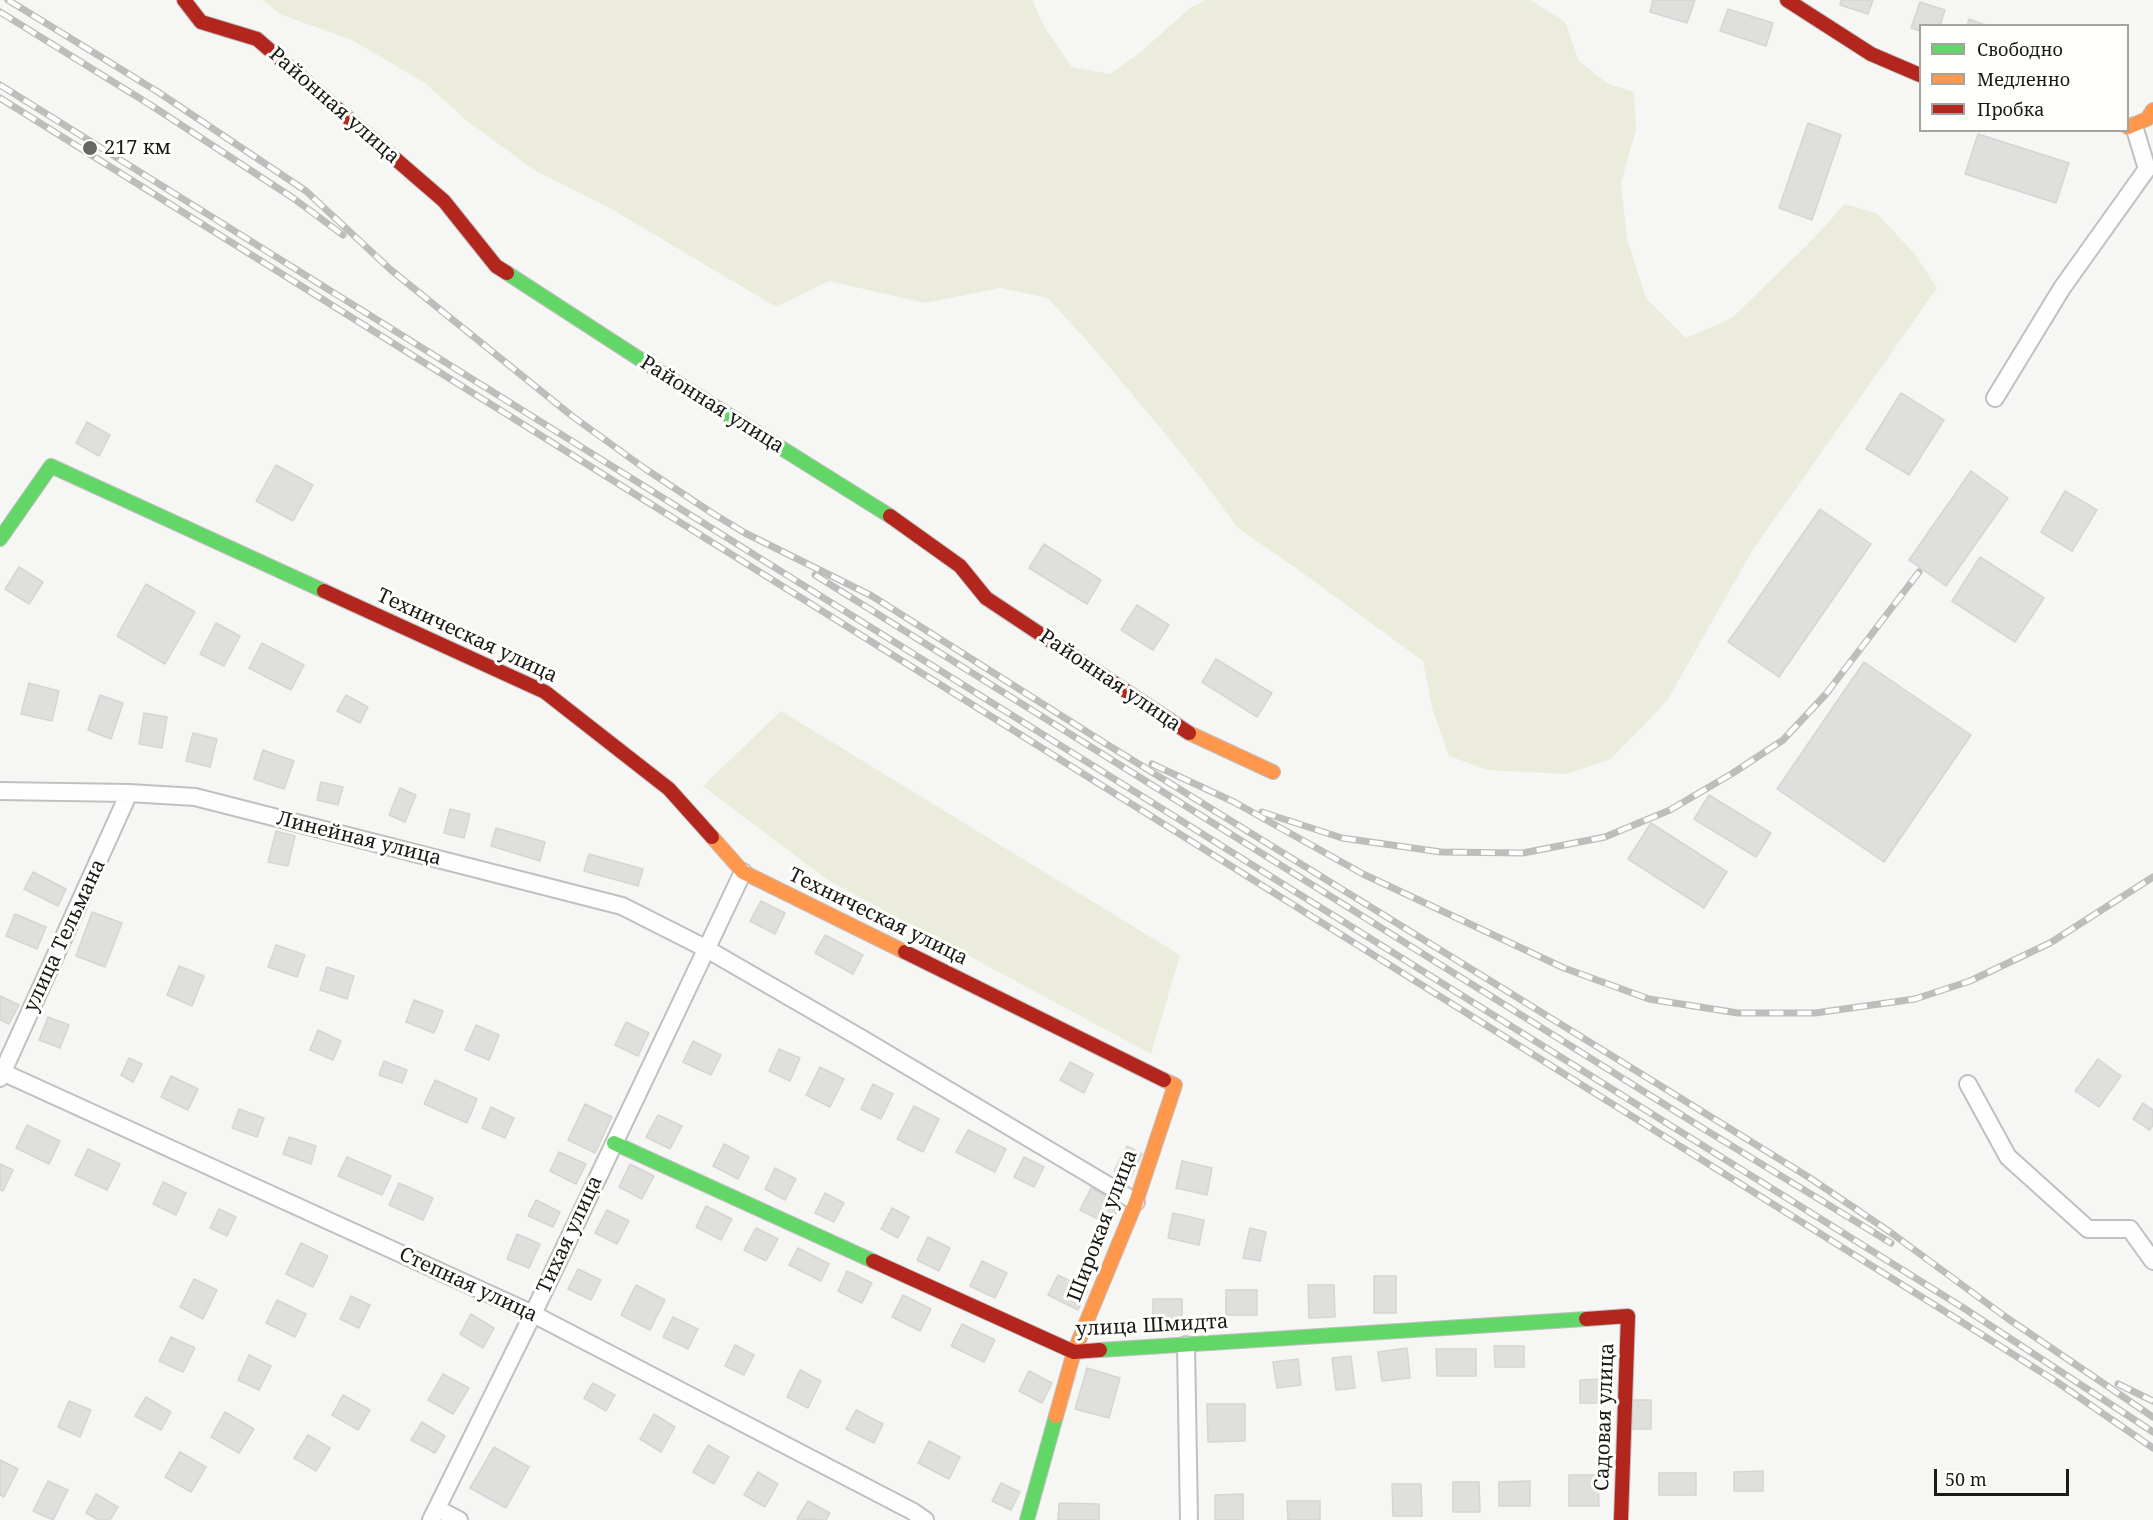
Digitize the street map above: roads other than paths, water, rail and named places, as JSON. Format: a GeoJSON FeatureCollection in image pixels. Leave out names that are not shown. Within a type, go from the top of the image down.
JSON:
{"type":"FeatureCollection","features":[{"type":"Feature","properties":{"kind":"street","name":"Районная улица"},"geometry":{"type":"LineString","coordinates":[[184,0],[201,22],[257,39],[444,201],[496,266],[655,369],[875,505],[960,566],[986,597],[1195,737],[1274,772]]}},
{"type":"Feature","properties":{"kind":"street"},"geometry":{"type":"LineString","coordinates":[[1796,2],[1836,33],[1871,54],[1919,75]]}},
{"type":"Feature","properties":{"kind":"street"},"geometry":{"type":"LineString","coordinates":[[1995,398],[2062,288],[2150,172],[2131,127],[2147,119],[2153,110]]}},
{"type":"Feature","properties":{"kind":"street","name":"Техническая улица"},"geometry":{"type":"LineString","coordinates":[[0,539],[51,466],[545,692],[669,789],[743,872],[1175,1085]]}},
{"type":"Feature","properties":{"kind":"street","name":"Линейная улица"},"geometry":{"type":"LineString","coordinates":[[0,791],[195,797],[622,906],[705,948]]}},
{"type":"Feature","properties":{"kind":"street","name":"улица Тельмана"},"geometry":{"type":"LineString","coordinates":[[1,1074],[129,794]]}},
{"type":"Feature","properties":{"kind":"street","name":"Тихая улица"},"geometry":{"type":"LineString","coordinates":[[435,1514],[533,1314],[743,872]]}},
{"type":"Feature","properties":{"kind":"street"},"geometry":{"type":"LineString","coordinates":[[705,948],[1136,1202]]}},
{"type":"Feature","properties":{"kind":"street","name":"Степная улица"},"geometry":{"type":"LineString","coordinates":[[1,1074],[533,1314],[925,1520]]}},
{"type":"Feature","properties":{"kind":"street"},"geometry":{"type":"LineString","coordinates":[[1968,1084],[2008,1157],[2088,1229],[2130,1229],[2153,1261]]}},
{"type":"Feature","properties":{"kind":"street","name":"Широкая улица"},"geometry":{"type":"LineString","coordinates":[[1027,1520],[1074,1352],[1136,1202],[1175,1085]]}},
{"type":"Feature","properties":{"kind":"street","name":"улица Шмидта"},"geometry":{"type":"LineString","coordinates":[[614,1143],[1074,1352],[1628,1316]]}},
{"type":"Feature","properties":{"kind":"street","name":"Садовая улица"},"geometry":{"type":"LineString","coordinates":[[1621,1520],[1628,1316]]}},
{"type":"Feature","properties":{"kind":"street"},"geometry":{"type":"LineString","coordinates":[[1186,1345],[1189,1520]]}},
{"type":"Feature","properties":{"kind":"street"},"geometry":{"type":"LineString","coordinates":[[435,1514],[459,1520]]}},
{"type":"Feature","properties":{"kind":"railway"},"geometry":{"type":"LineString","coordinates":[[8,0],[158,92],[306,191],[391,270],[572,416],[712,513],[745,533],[872,596],[1095,737],[1810,1178],[1890,1232],[2007,1318],[2153,1417]]}},
{"type":"Feature","properties":{"kind":"railway"},"geometry":{"type":"LineString","coordinates":[[0,12],[149,104],[293,198],[343,235]]}},
{"type":"Feature","properties":{"kind":"railway"},"geometry":{"type":"LineString","coordinates":[[0,85],[1962,1307],[2153,1432]]}},
{"type":"Feature","properties":{"kind":"railway"},"geometry":{"type":"LineString","coordinates":[[0,98],[1957,1319],[2057,1382],[2153,1448]]}},
{"type":"Feature","properties":{"kind":"railway"},"geometry":{"type":"LineString","coordinates":[[1262,812],[1342,838],[1441,852],[1523,853],[1605,837],[1670,810],[1783,740],[1826,694],[1919,572]]}},
{"type":"Feature","properties":{"kind":"railway"},"geometry":{"type":"LineString","coordinates":[[815,575],[1891,1243]]}},
{"type":"Feature","properties":{"kind":"railway"},"geometry":{"type":"LineString","coordinates":[[1152,764],[1234,802],[1363,874],[1564,968],[1649,999],[1738,1013],[1815,1013],[1915,999],[1970,981],[2050,943],[2153,877]]}},
{"type":"Feature","properties":{"kind":"railway"},"geometry":{"type":"LineString","coordinates":[[2118,1384],[2153,1401]]}},
{"type":"Feature","properties":{"kind":"place","name":"217 км"},"geometry":{"type":"Point","coordinates":[90,148]}}]}
